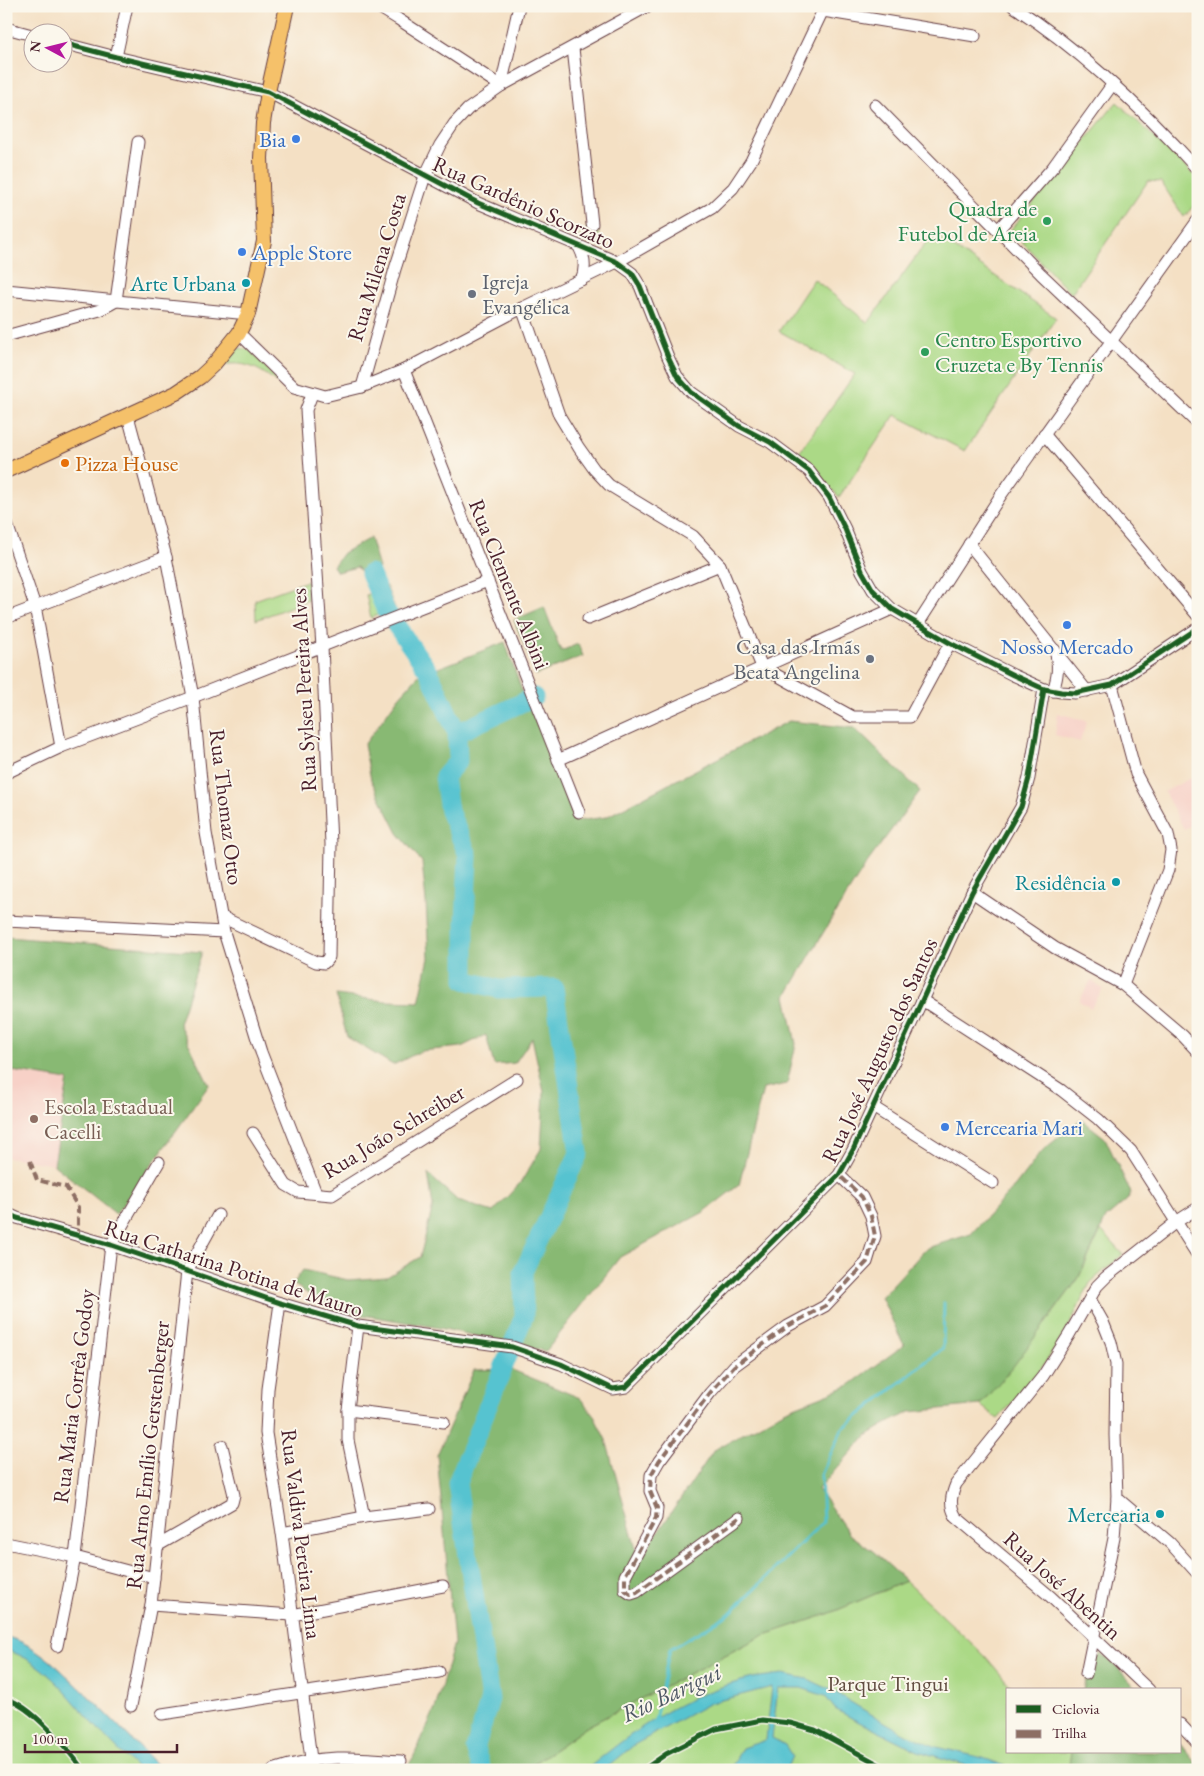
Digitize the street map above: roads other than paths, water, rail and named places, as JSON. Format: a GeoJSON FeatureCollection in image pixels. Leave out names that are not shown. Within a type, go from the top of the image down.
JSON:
{"type":"FeatureCollection","features":[{"type":"Feature","properties":{"kind":"main road"},"geometry":{"type":"LineString","coordinates":[[6,471],[176,393],[200,377],[214,364],[239,333],[248,314],[264,241],[261,158],[263,123],[287,6]]}},
{"type":"Feature","properties":{"kind":"street"},"geometry":{"type":"LineString","coordinates":[[116,57],[127,6]]}},
{"type":"Feature","properties":{"kind":"street"},"geometry":{"type":"LineString","coordinates":[[377,6],[501,86],[519,6]]}},
{"type":"Feature","properties":{"kind":"street"},"geometry":{"type":"LineString","coordinates":[[398,19],[401,6]]}},
{"type":"Feature","properties":{"kind":"street","name":"Rua Milena Costa"},"geometry":{"type":"LineString","coordinates":[[362,387],[425,176],[440,145],[454,124],[468,109],[501,86],[648,6]]}},
{"type":"Feature","properties":{"kind":"street"},"geometry":{"type":"LineString","coordinates":[[1013,6],[1044,26],[1112,84],[1198,170]]}},
{"type":"Feature","properties":{"kind":"street"},"geometry":{"type":"LineString","coordinates":[[239,333],[294,387],[312,394],[325,396],[362,387],[404,370],[522,308],[617,262],[712,208],[733,188],[750,161],[824,9],[975,36]]}},
{"type":"Feature","properties":{"kind":"street"},"geometry":{"type":"LineString","coordinates":[[6,28],[22,32]]}},
{"type":"Feature","properties":{"kind":"street","name":"Rua Gardênio Scorzato"},"geometry":{"type":"LineString","coordinates":[[72,46],[268,92],[478,203],[617,262],[632,273],[640,286],[677,376],[691,392],[740,426],[770,442],[809,471],[829,497],[845,529],[862,571],[873,590],[892,609],[950,643],[1048,690],[1075,693],[1112,685],[1198,628]]}},
{"type":"Feature","properties":{"kind":"street"},"geometry":{"type":"LineString","coordinates":[[573,48],[592,224]]}},
{"type":"Feature","properties":{"kind":"street"},"geometry":{"type":"LineString","coordinates":[[998,230],[1053,167],[1112,84]]}},
{"type":"Feature","properties":{"kind":"street"},"geometry":{"type":"LineString","coordinates":[[875,105],[998,230],[1198,424]]}},
{"type":"Feature","properties":{"kind":"street"},"geometry":{"type":"LineString","coordinates":[[116,301],[138,142]]}},
{"type":"Feature","properties":{"kind":"street"},"geometry":{"type":"LineString","coordinates":[[918,624],[1001,495],[1198,220]]}},
{"type":"Feature","properties":{"kind":"street"},"geometry":{"type":"LineString","coordinates":[[580,247],[584,262],[584,273],[581,280]]}},
{"type":"Feature","properties":{"kind":"street"},"geometry":{"type":"LineString","coordinates":[[6,290],[248,314]]}},
{"type":"Feature","properties":{"kind":"street"},"geometry":{"type":"LineString","coordinates":[[6,336],[100,310],[116,301]]}},
{"type":"Feature","properties":{"kind":"street"},"geometry":{"type":"LineString","coordinates":[[522,308],[559,415],[594,468],[609,484],[693,536],[720,565],[762,668],[853,717],[910,717],[950,643]]}},
{"type":"Feature","properties":{"kind":"street","name":"Rua Clemente Albini"},"geometry":{"type":"LineString","coordinates":[[404,370],[579,812]]}},
{"type":"Feature","properties":{"kind":"street","name":"Rua Sylseu Pereira Alves"},"geometry":{"type":"LineString","coordinates":[[222,917],[316,962],[324,963],[329,957],[331,844],[322,647],[306,410],[312,394]]}},
{"type":"Feature","properties":{"kind":"street","name":"Rua Thomaz Otto"},"geometry":{"type":"LineString","coordinates":[[128,416],[166,557],[193,698],[206,833],[224,932],[261,1052],[316,1193]]}},
{"type":"Feature","properties":{"kind":"street"},"geometry":{"type":"LineString","coordinates":[[1044,434],[1198,616]]}},
{"type":"Feature","properties":{"kind":"street"},"geometry":{"type":"LineString","coordinates":[[6,521],[35,606],[61,747]]}},
{"type":"Feature","properties":{"kind":"street"},"geometry":{"type":"LineString","coordinates":[[969,544],[1087,691]]}},
{"type":"Feature","properties":{"kind":"street"},"geometry":{"type":"LineString","coordinates":[[6,618],[166,557]]}},
{"type":"Feature","properties":{"kind":"street"},"geometry":{"type":"LineString","coordinates":[[588,619],[720,565]]}},
{"type":"Feature","properties":{"kind":"street"},"geometry":{"type":"LineString","coordinates":[[6,772],[61,747],[193,698],[488,581]]}},
{"type":"Feature","properties":{"kind":"street"},"geometry":{"type":"LineString","coordinates":[[558,760],[892,609]]}},
{"type":"Feature","properties":{"kind":"street","name":"Rua José Augusto dos Santos"},"geometry":{"type":"LineString","coordinates":[[626,1387],[840,1175],[972,892],[1021,806],[1048,690],[1058,678],[1055,649]]}},
{"type":"Feature","properties":{"kind":"street"},"geometry":{"type":"LineString","coordinates":[[1112,685],[1136,774],[1168,834],[1171,850],[1168,870],[1123,985]]}},
{"type":"Feature","properties":{"kind":"street"},"geometry":{"type":"LineString","coordinates":[[972,892],[1055,948],[1123,985],[1183,1036],[1198,1052]]}},
{"type":"Feature","properties":{"kind":"street"},"geometry":{"type":"LineString","coordinates":[[6,921],[224,932]]}},
{"type":"Feature","properties":{"kind":"street"},"geometry":{"type":"LineString","coordinates":[[922,1000],[1061,1090],[1098,1119],[1130,1151],[1198,1256]]}},
{"type":"Feature","properties":{"kind":"street","name":"Rua João Schreiber"},"geometry":{"type":"LineString","coordinates":[[253,1133],[286,1185],[298,1192],[332,1196],[517,1079]]}},
{"type":"Feature","properties":{"kind":"street"},"geometry":{"type":"LineString","coordinates":[[873,1107],[993,1183]]}},
{"type":"Feature","properties":{"kind":"street","name":"Rua Maria Corrêa Godoy"},"geometry":{"type":"LineString","coordinates":[[57,1646],[75,1557],[111,1245],[159,1162]]}},
{"type":"Feature","properties":{"kind":"street"},"geometry":{"type":"LineString","coordinates":[[739,1518],[637,1592],[631,1594],[625,1590],[625,1576],[656,1518],[657,1508],[650,1491],[652,1475],[659,1461],[734,1366],[788,1326],[825,1306],[867,1262],[875,1236],[870,1216],[862,1197],[840,1175]]}},
{"type":"Feature","properties":{"kind":"street"},"geometry":{"type":"LineString","coordinates":[[1086,1674],[1114,1538],[1117,1498],[1115,1435],[1116,1364],[1111,1342],[1103,1322],[1090,1299],[1097,1286],[1106,1276],[1176,1222],[1198,1208]]}},
{"type":"Feature","properties":{"kind":"street","name":"Rua Catharina Potina de Mauro"},"geometry":{"type":"LineString","coordinates":[[6,1213],[17,1218],[111,1245],[280,1303],[358,1326],[512,1348],[561,1364],[613,1389],[626,1387]]}},
{"type":"Feature","properties":{"kind":"street","name":"Rua Arno Emílio Gerstenberger"},"geometry":{"type":"LineString","coordinates":[[131,1706],[151,1605],[187,1271],[218,1215]]}},
{"type":"Feature","properties":{"kind":"street","name":"Rua José Abentin"},"geometry":{"type":"LineString","coordinates":[[1090,1299],[1043,1376],[956,1484],[950,1497],[952,1510],[956,1517],[1095,1637],[1147,1688]]}},
{"type":"Feature","properties":{"kind":"street","name":"Rua Valdiva Pereira Lima"},"geometry":{"type":"LineString","coordinates":[[280,1303],[268,1389],[266,1433],[282,1534],[311,1764]]}},
{"type":"Feature","properties":{"kind":"street"},"geometry":{"type":"LineString","coordinates":[[358,1326],[348,1410],[348,1440],[364,1517]]}},
{"type":"Feature","properties":{"kind":"street"},"geometry":{"type":"LineString","coordinates":[[348,1410],[444,1422]]}},
{"type":"Feature","properties":{"kind":"street"},"geometry":{"type":"LineString","coordinates":[[157,1546],[232,1504],[234,1495],[222,1446]]}},
{"type":"Feature","properties":{"kind":"street"},"geometry":{"type":"LineString","coordinates":[[1117,1498],[1196,1567]]}},
{"type":"Feature","properties":{"kind":"street"},"geometry":{"type":"LineString","coordinates":[[282,1534],[364,1517],[429,1509]]}},
{"type":"Feature","properties":{"kind":"street"},"geometry":{"type":"LineString","coordinates":[[6,1543],[75,1557],[154,1578]]}},
{"type":"Feature","properties":{"kind":"street"},"geometry":{"type":"LineString","coordinates":[[151,1605],[292,1615],[443,1586]]}},
{"type":"Feature","properties":{"kind":"street"},"geometry":{"type":"LineString","coordinates":[[162,1714],[439,1672]]}},
{"type":"Feature","properties":{"kind":"street"},"geometry":{"type":"LineString","coordinates":[[1182,1726],[1198,1743]]}},
{"type":"Feature","properties":{"kind":"street"},"geometry":{"type":"LineString","coordinates":[[273,1770],[357,1757],[401,1761]]}},
{"type":"Feature","properties":{"kind":"water"},"geometry":{"type":"Polygon","coordinates":[[[6,1637],[17,1640],[36,1650],[54,1664],[100,1707],[161,1770],[139,1770],[53,1679],[31,1662],[6,1650],[6,1637]]]}},
{"type":"Feature","properties":{"kind":"water"},"geometry":{"type":"Polygon","coordinates":[[[783,1674],[808,1679],[833,1691],[906,1734],[937,1747],[983,1758],[1017,1770],[982,1770],[918,1751],[835,1709],[825,1696],[801,1688],[778,1688],[772,1738],[785,1745],[792,1756],[786,1770],[730,1770],[742,1748],[766,1740],[772,1687],[710,1703],[634,1745],[604,1770],[586,1770],[640,1728],[698,1696],[741,1681],[783,1674]]]}},
{"type":"Feature","properties":{"kind":"waterway"},"geometry":{"type":"LineString","coordinates":[[370,573],[386,611],[429,672],[457,733],[458,761],[444,777],[449,811],[468,855],[465,980],[499,989],[554,988],[579,1153],[523,1272],[524,1316],[457,1483],[490,1699],[475,1749],[482,1770]]}},
{"type":"Feature","properties":{"kind":"waterway"},"geometry":{"type":"LineString","coordinates":[[457,733],[534,697]]}},
{"type":"Feature","properties":{"kind":"waterway","name":"Rio Barigui"},"geometry":{"type":"LineString","coordinates":[[655,1720],[670,1649],[728,1615],[823,1522],[821,1475],[842,1429],[943,1348],[944,1303]]}},
{"type":"Feature","properties":{"kind":"place","name":"Bia"},"geometry":{"type":"Point","coordinates":[296,139]}},
{"type":"Feature","properties":{"kind":"place","name":"Quadra de Futebol de Areia"},"geometry":{"type":"Point","coordinates":[1047,221]}},
{"type":"Feature","properties":{"kind":"place","name":"Apple Store"},"geometry":{"type":"Point","coordinates":[242,252]}},
{"type":"Feature","properties":{"kind":"place","name":"Arte Urbana"},"geometry":{"type":"Point","coordinates":[246,283]}},
{"type":"Feature","properties":{"kind":"place","name":"Igreja Evangélica"},"geometry":{"type":"Point","coordinates":[472,294]}},
{"type":"Feature","properties":{"kind":"place","name":"Centro Esportivo Cruzeta e By Tennis"},"geometry":{"type":"Point","coordinates":[925,352]}},
{"type":"Feature","properties":{"kind":"place","name":"Pizza House"},"geometry":{"type":"Point","coordinates":[65,463]}},
{"type":"Feature","properties":{"kind":"place","name":"Nosso Mercado"},"geometry":{"type":"Point","coordinates":[1067,625]}},
{"type":"Feature","properties":{"kind":"place","name":"Casa das Irmãs Beata Angelina"},"geometry":{"type":"Point","coordinates":[870,659]}},
{"type":"Feature","properties":{"kind":"place","name":"Residência"},"geometry":{"type":"Point","coordinates":[1116,882]}},
{"type":"Feature","properties":{"kind":"place","name":"Escola Estadual Cacelli"},"geometry":{"type":"Point","coordinates":[34,1119]}},
{"type":"Feature","properties":{"kind":"place","name":"Mercearia Mari"},"geometry":{"type":"Point","coordinates":[945,1127]}},
{"type":"Feature","properties":{"kind":"place","name":"Mercearia"},"geometry":{"type":"Point","coordinates":[1160,1514]}},
{"type":"Feature","properties":{"kind":"park label","name":"Parque Tingui"},"geometry":{"type":"Point","coordinates":[888,1683]}}]}
